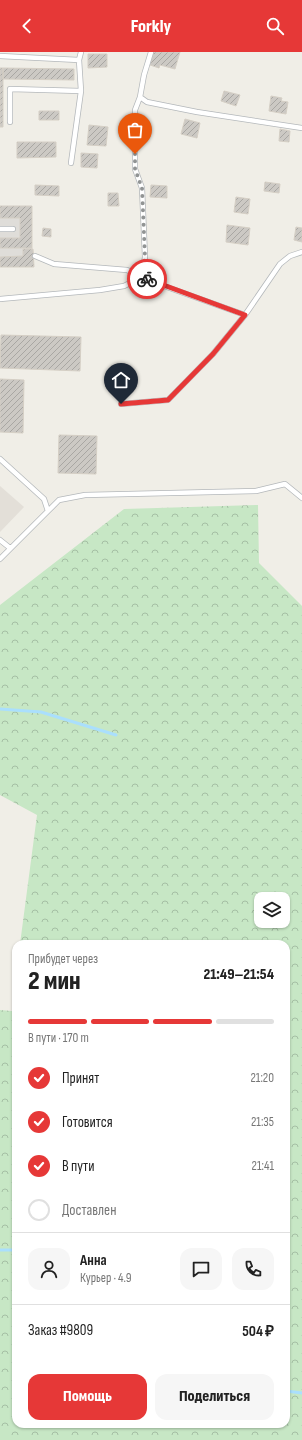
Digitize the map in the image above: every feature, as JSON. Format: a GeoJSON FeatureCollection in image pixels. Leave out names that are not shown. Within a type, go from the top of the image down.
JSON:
{"type":"FeatureCollection","features":[{"type":"Feature","properties":{"kind":"lane"},"geometry":{"type":"LineString","coordinates":[[71,163],[81,91],[79,60],[81,52]]}},
{"type":"Feature","properties":{"kind":"lane"},"geometry":{"type":"LineString","coordinates":[[142,277],[145,257],[142,188],[135,169],[135,110],[140,97],[144,75],[151,52]]}},
{"type":"Feature","properties":{"kind":"lane"},"geometry":{"type":"LineString","coordinates":[[0,56],[79,60]]}},
{"type":"Feature","properties":{"kind":"lane"},"geometry":{"type":"LineString","coordinates":[[10,122],[10,89],[81,91]]}},
{"type":"Feature","properties":{"kind":"lane"},"geometry":{"type":"LineString","coordinates":[[140,97],[147,102],[197,112],[302,128]]}},
{"type":"Feature","properties":{"kind":"lane"},"geometry":{"type":"LineString","coordinates":[[0,229],[13,229]]}},
{"type":"Feature","properties":{"kind":"lane"},"geometry":{"type":"LineString","coordinates":[[121,404],[168,400],[213,354],[245,315],[280,264],[290,256],[302,252]]}},
{"type":"Feature","properties":{"kind":"lane"},"geometry":{"type":"LineString","coordinates":[[35,256],[54,264],[127,270],[153,282],[245,315]]}},
{"type":"Feature","properties":{"kind":"lane"},"geometry":{"type":"LineString","coordinates":[[0,299],[100,290],[124,286],[142,277]]}},
{"type":"Feature","properties":{"kind":"lane"},"geometry":{"type":"LineString","coordinates":[[0,459],[44,499],[48,511]]}},
{"type":"Feature","properties":{"kind":"lane"},"geometry":{"type":"LineString","coordinates":[[0,559],[59,500],[85,495],[256,491],[285,484],[302,498]]}},
{"type":"Feature","properties":{"kind":"lane"},"geometry":{"type":"LineString","coordinates":[[0,540],[10,548]]}},
{"type":"Feature","properties":{"kind":"shaded area"},"geometry":{"type":"Polygon","coordinates":[[[0,206],[32,206],[32,248],[34,267],[0,267],[0,206]]]}},
{"type":"Feature","properties":{"kind":"shaded area"},"geometry":{"type":"Polygon","coordinates":[[[0,486],[24,507],[0,532],[0,486]]]}},
{"type":"Feature","properties":{"kind":"green space"},"geometry":{"type":"Polygon","coordinates":[[[258,505],[259,563],[302,606],[302,1440],[0,1440],[0,1010],[12,1011],[12,1428],[290,1428],[290,940],[21,940],[37,815],[0,795],[0,605],[124,509],[258,505]]]}},
{"type":"Feature","properties":{"kind":"building"},"geometry":{"type":"Polygon","coordinates":[[[154,52],[180,52],[175,69],[160,65],[159,68],[150,65],[154,52]]]}},
{"type":"Feature","properties":{"kind":"building"},"geometry":{"type":"Polygon","coordinates":[[[88,54],[107,54],[107,67],[88,68],[88,54]]]}},
{"type":"Feature","properties":{"kind":"building"},"geometry":{"type":"Polygon","coordinates":[[[0,68],[3,68],[3,127],[0,127],[0,68]]]}},
{"type":"Feature","properties":{"kind":"building"},"geometry":{"type":"Polygon","coordinates":[[[3,68],[74,69],[74,80],[3,79],[3,68]]]}},
{"type":"Feature","properties":{"kind":"building"},"geometry":{"type":"Polygon","coordinates":[[[224,91],[240,95],[236,106],[221,101],[224,91]]]}},
{"type":"Feature","properties":{"kind":"building"},"geometry":{"type":"Polygon","coordinates":[[[271,96],[282,98],[281,101],[288,102],[286,114],[269,111],[271,96]]]}},
{"type":"Feature","properties":{"kind":"building"},"geometry":{"type":"Polygon","coordinates":[[[39,111],[59,111],[59,120],[39,120],[39,111]]]}},
{"type":"Feature","properties":{"kind":"building"},"geometry":{"type":"Polygon","coordinates":[[[185,119],[200,123],[197,138],[181,134],[185,119]]]}},
{"type":"Feature","properties":{"kind":"building"},"geometry":{"type":"Polygon","coordinates":[[[89,125],[108,127],[106,146],[87,145],[89,125]]]}},
{"type":"Feature","properties":{"kind":"building"},"geometry":{"type":"Polygon","coordinates":[[[280,129],[290,131],[289,142],[279,141],[280,129]]]}},
{"type":"Feature","properties":{"kind":"building"},"geometry":{"type":"Polygon","coordinates":[[[17,142],[56,142],[56,157],[17,158],[17,142]]]}},
{"type":"Feature","properties":{"kind":"building"},"geometry":{"type":"Polygon","coordinates":[[[81,153],[98,154],[97,168],[81,167],[81,153]]]}},
{"type":"Feature","properties":{"kind":"building"},"geometry":{"type":"Polygon","coordinates":[[[265,182],[280,184],[279,193],[264,191],[265,182]]]}},
{"type":"Feature","properties":{"kind":"building"},"geometry":{"type":"Polygon","coordinates":[[[35,185],[59,186],[59,196],[35,195],[35,185]]]}},
{"type":"Feature","properties":{"kind":"building"},"geometry":{"type":"Polygon","coordinates":[[[151,185],[167,186],[167,198],[150,197],[151,185]]]}},
{"type":"Feature","properties":{"kind":"building"},"geometry":{"type":"Polygon","coordinates":[[[108,193],[118,193],[119,206],[108,206],[108,193]]]}},
{"type":"Feature","properties":{"kind":"building"},"geometry":{"type":"Polygon","coordinates":[[[236,197],[250,199],[248,214],[234,212],[236,197]]]}},
{"type":"Feature","properties":{"kind":"building"},"geometry":{"type":"Polygon","coordinates":[[[0,206],[32,206],[32,248],[0,248],[0,238],[20,238],[20,218],[0,218],[0,206]]]}},
{"type":"Feature","properties":{"kind":"building"},"geometry":{"type":"Polygon","coordinates":[[[227,225],[250,228],[248,245],[226,242],[227,225]]]}},
{"type":"Feature","properties":{"kind":"building"},"geometry":{"type":"Polygon","coordinates":[[[296,227],[302,228],[302,242],[294,240],[296,227]]]}},
{"type":"Feature","properties":{"kind":"building"},"geometry":{"type":"Polygon","coordinates":[[[43,228],[51,229],[51,237],[42,236],[43,228]]]}},
{"type":"Feature","properties":{"kind":"building"},"geometry":{"type":"Polygon","coordinates":[[[23,249],[33,249],[34,267],[0,267],[0,257],[23,256],[23,249]]]}},
{"type":"Feature","properties":{"kind":"building"},"geometry":{"type":"Polygon","coordinates":[[[1,335],[81,337],[80,371],[0,368],[1,335]]]}},
{"type":"Feature","properties":{"kind":"building"},"geometry":{"type":"Polygon","coordinates":[[[0,379],[24,380],[23,433],[0,432],[0,379]]]}},
{"type":"Feature","properties":{"kind":"building"},"geometry":{"type":"Polygon","coordinates":[[[59,435],[97,436],[96,474],[58,473],[59,435]]]}},
{"type":"Feature","properties":{"kind":"waterway"},"geometry":{"type":"LineString","coordinates":[[0,709],[41,712],[116,735]]}},
{"type":"Feature","properties":{"kind":"waterway"},"geometry":{"type":"LineString","coordinates":[[0,1250],[12,1250]]}},
{"type":"Feature","properties":{"kind":"waterway"},"geometry":{"type":"LineString","coordinates":[[290,1392],[302,1393]]}},
{"type":"Feature","properties":{"kind":"way so far"},"geometry":{"type":"LineString","coordinates":[[135,154],[135,169],[142,188],[145,257],[142,277],[147,279]]}},
{"type":"Feature","properties":{"kind":"route"},"geometry":{"type":"LineString","coordinates":[[121,404],[168,400],[213,354],[245,315],[147,279]]}}]}
